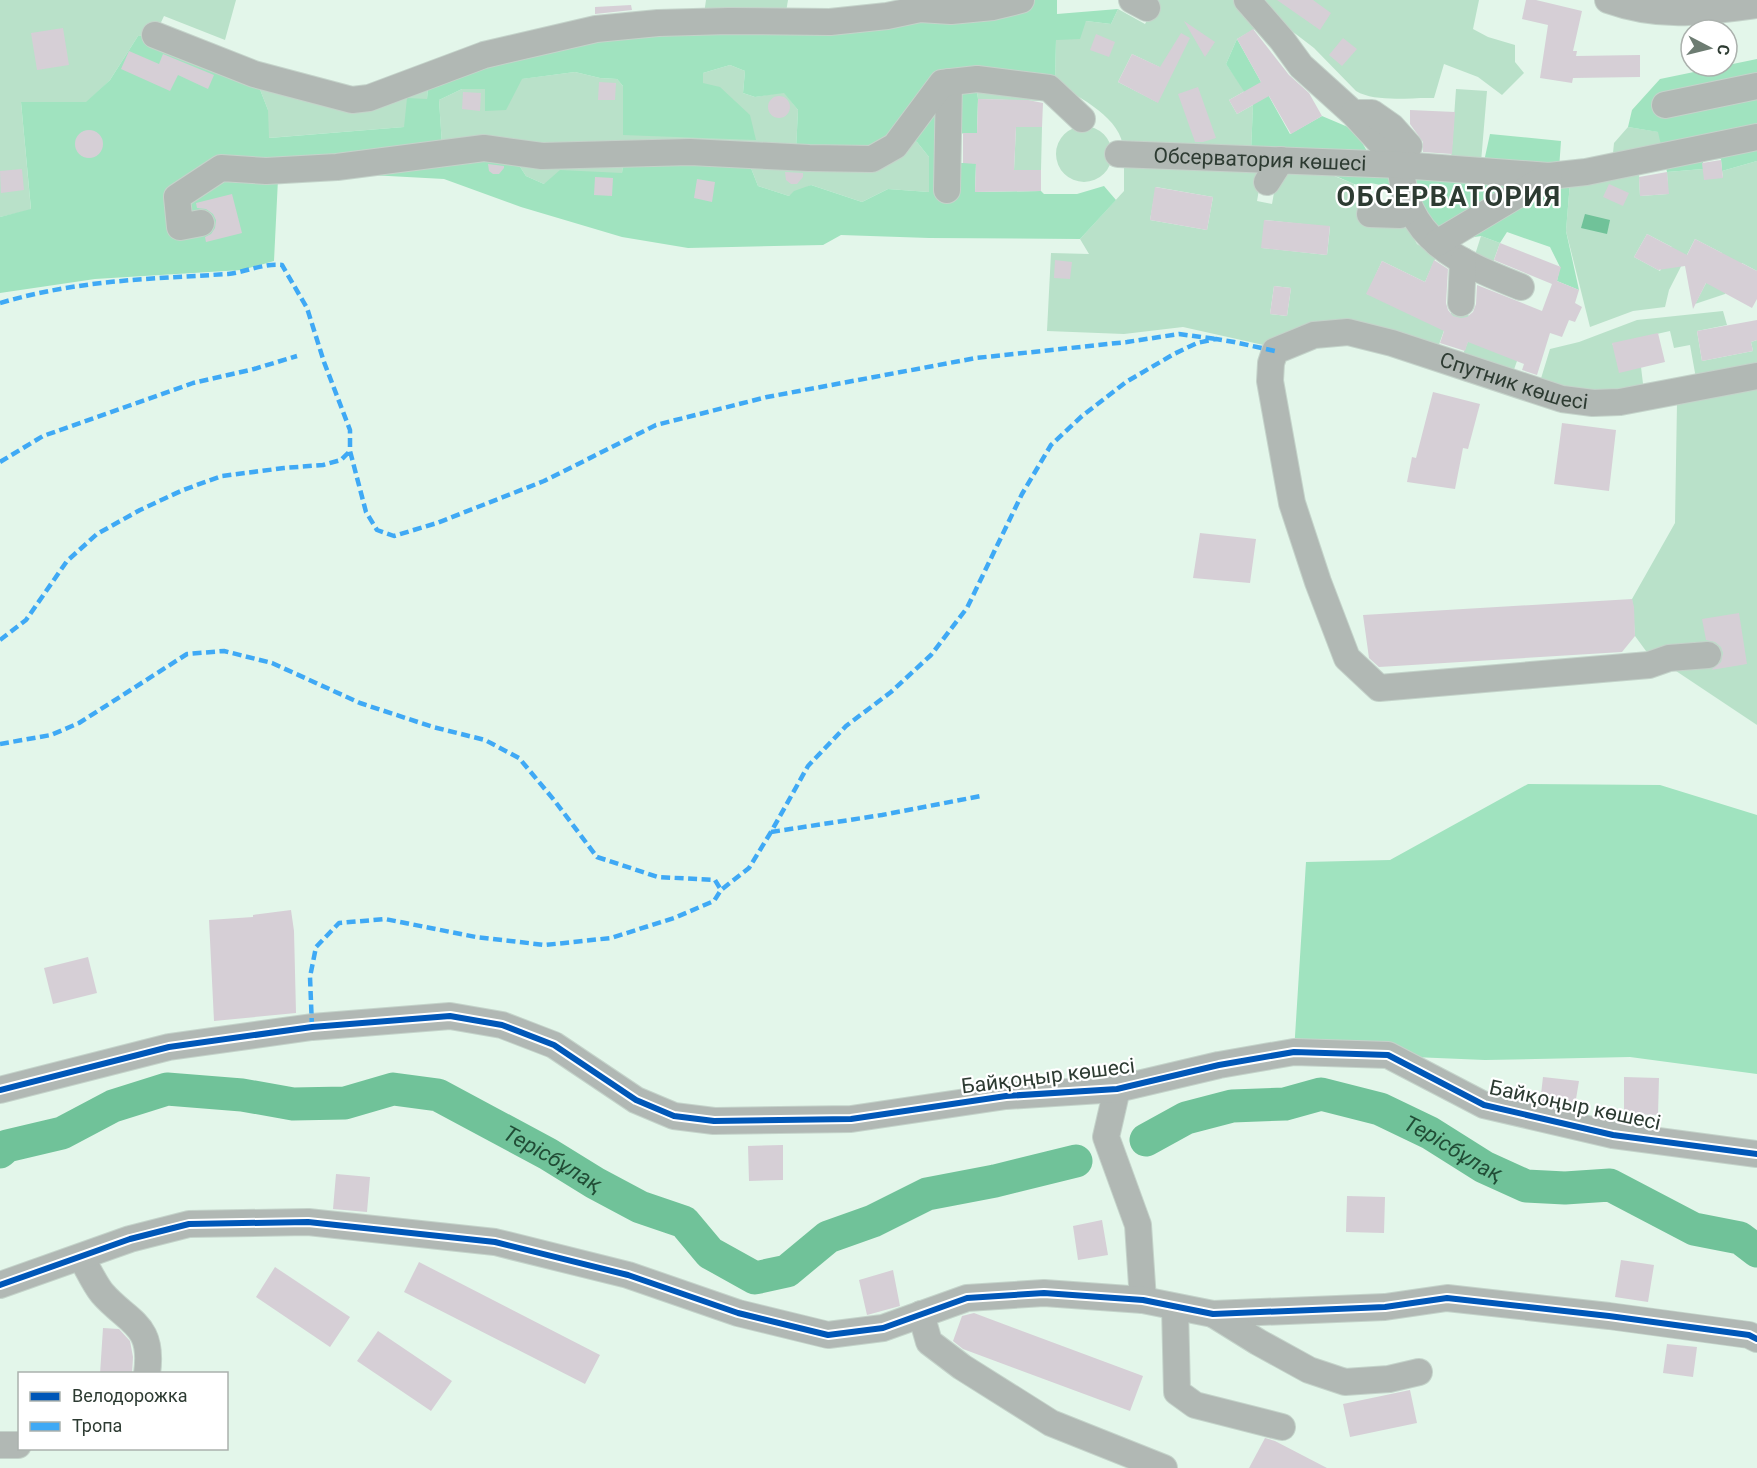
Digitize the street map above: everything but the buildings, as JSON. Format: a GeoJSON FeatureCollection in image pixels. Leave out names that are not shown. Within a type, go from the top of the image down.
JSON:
{"type":"FeatureCollection","features":[{"type":"Feature","properties":{"kind":"street"},"geometry":{"type":"LineString","coordinates":[[155,35],[254,74],[352,100],[369,98],[484,55],[596,28],[717,21],[830,22],[887,16],[920,9],[951,11],[993,7],[1021,0]]}},
{"type":"Feature","properties":{"kind":"street","name":"Обсерватория көшесі"},"geometry":{"type":"LineString","coordinates":[[1247,0],[1301,66],[1405,156]]}},
{"type":"Feature","properties":{"kind":"street"},"geometry":{"type":"LineString","coordinates":[[1608,0],[1632,9],[1675,14],[1757,5]]}},
{"type":"Feature","properties":{"kind":"street"},"geometry":{"type":"LineString","coordinates":[[201,223],[180,227],[177,197],[221,168],[266,171],[338,167],[484,148],[542,156],[690,152],[872,159],[895,146],[942,83],[949,82],[977,79],[1049,88],[1082,119]]}},
{"type":"Feature","properties":{"kind":"street"},"geometry":{"type":"LineString","coordinates":[[948,190],[949,82]]}},
{"type":"Feature","properties":{"kind":"street"},"geometry":{"type":"LineString","coordinates":[[1665,105],[1757,86]]}},
{"type":"Feature","properties":{"kind":"street","name":"Обсерватория көшесі"},"geometry":{"type":"LineString","coordinates":[[1118,154],[1281,160],[1405,156],[1549,176],[1586,172],[1757,137]]}},
{"type":"Feature","properties":{"kind":"street"},"geometry":{"type":"LineString","coordinates":[[1405,156],[1402,182],[1409,209],[1427,235],[1468,265],[1521,287]]}},
{"type":"Feature","properties":{"kind":"street"},"geometry":{"type":"LineString","coordinates":[[1267,182],[1281,160]]}},
{"type":"Feature","properties":{"kind":"street"},"geometry":{"type":"LineString","coordinates":[[1437,243],[1549,176]]}},
{"type":"Feature","properties":{"kind":"street"},"geometry":{"type":"LineString","coordinates":[[1370,214],[1400,215],[1409,209]]}},
{"type":"Feature","properties":{"kind":"street"},"geometry":{"type":"LineString","coordinates":[[1461,303],[1468,265]]}},
{"type":"Feature","properties":{"kind":"street","name":"Спутник көшесі"},"geometry":{"type":"LineString","coordinates":[[1708,655],[1669,658],[1649,665],[1379,688],[1347,658],[1318,582],[1292,503],[1270,381],[1271,363],[1275,351],[1314,335],[1348,332],[1392,343],[1562,399],[1593,403],[1620,402],[1757,376]]}},
{"type":"Feature","properties":{"kind":"street","name":"Байқоңыр көшесі"},"geometry":{"type":"LineString","coordinates":[[0,1090],[169,1047],[312,1027],[450,1016],[502,1025],[554,1045],[636,1100],[674,1116],[714,1121],[851,1119],[1006,1096],[1117,1089],[1218,1065],[1294,1052],[1388,1055],[1485,1105],[1612,1134],[1757,1154]]}},
{"type":"Feature","properties":{"kind":"street"},"geometry":{"type":"LineString","coordinates":[[1117,1089],[1106,1137],[1138,1226],[1143,1300]]}},
{"type":"Feature","properties":{"kind":"street"},"geometry":{"type":"LineString","coordinates":[[0,1285],[130,1239],[189,1224],[308,1222],[495,1242],[628,1275],[738,1313],[828,1335],[883,1328],[967,1298],[1044,1293],[1143,1300],[1213,1314],[1385,1307],[1447,1298],[1609,1316],[1749,1335],[1757,1339]]}},
{"type":"Feature","properties":{"kind":"street"},"geometry":{"type":"LineString","coordinates":[[81,1257],[102,1293],[135,1322],[146,1338],[149,1362],[147,1372]]}},
{"type":"Feature","properties":{"kind":"street"},"geometry":{"type":"LineString","coordinates":[[1175,1307],[1177,1392],[1195,1405],[1282,1427]]}},
{"type":"Feature","properties":{"kind":"street"},"geometry":{"type":"LineString","coordinates":[[921,1314],[929,1342],[962,1367],[1052,1423],[1164,1468]]}},
{"type":"Feature","properties":{"kind":"street"},"geometry":{"type":"LineString","coordinates":[[1213,1314],[1309,1370],[1345,1382],[1389,1379],[1419,1372]]}},
{"type":"Feature","properties":{"kind":"shaded area"},"geometry":{"type":"Polygon","coordinates":[[[0,0],[236,0],[225,40],[164,16],[155,35],[138,36],[110,80],[86,103],[21,102],[31,210],[0,217],[0,0]]]}},
{"type":"Feature","properties":{"kind":"shaded area"},"geometry":{"type":"Polygon","coordinates":[[[706,0],[788,0],[785,18],[704,14],[706,0]]]}},
{"type":"Feature","properties":{"kind":"shaded area"},"geometry":{"type":"Polygon","coordinates":[[[902,0],[1057,0],[1057,14],[1118,9],[1111,24],[1086,21],[1080,39],[1056,40],[1055,82],[976,85],[977,134],[951,133],[951,163],[976,163],[975,192],[1041,191],[1044,194],[1077,194],[1104,186],[1116,200],[1080,239],[841,235],[823,245],[688,248],[622,237],[521,207],[444,179],[370,175],[278,179],[274,261],[242,270],[95,279],[0,293],[0,217],[31,209],[21,102],[86,102],[110,80],[138,36],[155,35],[254,74],[268,110],[269,138],[404,127],[407,98],[427,99],[429,76],[596,29],[830,22],[902,0]],[[730,65],[703,73],[703,83],[720,87],[750,115],[756,140],[623,135],[623,86],[617,79],[600,78],[575,72],[522,79],[506,110],[485,111],[485,89],[462,89],[439,100],[442,145],[513,156],[526,176],[544,184],[560,170],[622,173],[624,157],[747,158],[758,186],[789,196],[794,191],[811,185],[862,202],[888,189],[929,192],[929,157],[917,142],[896,133],[894,158],[796,150],[798,110],[784,93],[755,97],[743,93],[745,71],[730,65]]]}},
{"type":"Feature","properties":{"kind":"shaded area"},"geometry":{"type":"Polygon","coordinates":[[[1149,0],[1235,0],[1260,26],[1237,39],[1226,64],[1245,91],[1229,100],[1237,114],[1253,105],[1251,152],[1123,150],[1116,128],[1108,119],[1087,102],[1055,82],[1056,40],[1086,21],[1111,24],[1118,9],[1145,24],[1156,4],[1149,0]],[[1132,54],[1118,82],[1157,102],[1172,73],[1132,54]]]}},
{"type":"Feature","properties":{"kind":"shaded area"},"geometry":{"type":"Polygon","coordinates":[[[1256,0],[1479,0],[1473,29],[1488,37],[1515,45],[1515,62],[1524,73],[1502,95],[1478,77],[1444,64],[1434,98],[1383,98],[1364,95],[1356,91],[1314,48],[1271,15],[1256,0]]]}},
{"type":"Feature","properties":{"kind":"shaded area"},"geometry":{"type":"Polygon","coordinates":[[[1237,39],[1290,134],[1322,116],[1355,130],[1372,160],[1251,152],[1253,105],[1226,64],[1237,39]]]}},
{"type":"Feature","properties":{"kind":"shaded area"},"geometry":{"type":"Polygon","coordinates":[[[1757,59],[1757,161],[1722,171],[1721,159],[1703,160],[1703,169],[1667,172],[1658,132],[1628,127],[1632,110],[1660,79],[1679,75],[1679,78],[1739,78],[1739,63],[1757,59]]]}},
{"type":"Feature","properties":{"kind":"shaded area"},"geometry":{"type":"Polygon","coordinates":[[[730,65],[745,71],[743,93],[755,97],[784,92],[798,110],[796,150],[624,157],[622,173],[544,184],[526,176],[513,156],[442,145],[439,100],[462,89],[485,89],[521,79],[575,72],[600,78],[617,79],[623,86],[624,135],[703,83],[703,73],[730,65]]]}},
{"type":"Feature","properties":{"kind":"shaded area"},"geometry":{"type":"Polygon","coordinates":[[[254,74],[339,96],[429,76],[427,99],[404,127],[268,138],[268,110],[254,74]]]}},
{"type":"Feature","properties":{"kind":"shaded area"},"geometry":{"type":"Polygon","coordinates":[[[976,85],[1041,89],[1043,101],[978,99],[976,85]]]}},
{"type":"Feature","properties":{"kind":"shaded area"},"geometry":{"type":"Polygon","coordinates":[[[1456,89],[1487,91],[1481,162],[1451,160],[1456,89]]]}},
{"type":"Feature","properties":{"kind":"shaded area"},"geometry":{"type":"Polygon","coordinates":[[[1078,126],[1090,126],[1100,130],[1108,138],[1112,154],[1108,170],[1100,178],[1090,182],[1078,182],[1068,178],[1060,170],[1056,160],[1056,148],[1060,138],[1068,130],[1078,126]]]}},
{"type":"Feature","properties":{"kind":"shaded area"},"geometry":{"type":"Polygon","coordinates":[[[1016,127],[1042,127],[1041,170],[1014,170],[1016,127]]]}},
{"type":"Feature","properties":{"kind":"shaded area"},"geometry":{"type":"Polygon","coordinates":[[[1628,127],[1659,132],[1662,149],[1612,163],[1614,143],[1628,127]]]}},
{"type":"Feature","properties":{"kind":"shaded area"},"geometry":{"type":"Polygon","coordinates":[[[895,133],[917,142],[929,157],[929,192],[888,189],[862,202],[811,185],[789,196],[758,186],[747,158],[895,133]]]}},
{"type":"Feature","properties":{"kind":"shaded area"},"geometry":{"type":"Polygon","coordinates":[[[1490,134],[1561,141],[1559,169],[1483,166],[1490,134]]]}},
{"type":"Feature","properties":{"kind":"shaded area"},"geometry":{"type":"Polygon","coordinates":[[[1757,161],[1757,271],[1742,263],[1725,294],[1695,304],[1722,253],[1695,239],[1669,290],[1665,307],[1633,311],[1590,327],[1566,231],[1570,182],[1639,174],[1640,196],[1668,194],[1667,172],[1703,169],[1723,177],[1722,171],[1757,161]],[[1647,234],[1634,257],[1660,271],[1672,247],[1647,234]]]}},
{"type":"Feature","properties":{"kind":"shaded area"},"geometry":{"type":"Polygon","coordinates":[[[1124,162],[1227,166],[1256,173],[1260,184],[1257,201],[1272,204],[1275,187],[1283,175],[1320,172],[1354,184],[1351,202],[1366,204],[1405,222],[1417,244],[1436,257],[1425,282],[1382,261],[1367,294],[1447,321],[1453,309],[1487,323],[1517,361],[1511,378],[1460,362],[1468,341],[1447,322],[1436,353],[1392,336],[1268,346],[1183,327],[1124,334],[1047,331],[1051,253],[1089,254],[1080,239],[1124,191],[1124,162]],[[1156,187],[1150,220],[1207,230],[1213,197],[1156,187]],[[1265,220],[1262,248],[1327,255],[1330,227],[1265,220]],[[1274,286],[1270,314],[1287,316],[1291,288],[1274,286]]]}},
{"type":"Feature","properties":{"kind":"shaded area"},"geometry":{"type":"Polygon","coordinates":[[[1309,165],[1390,171],[1390,187],[1371,183],[1365,186],[1354,184],[1331,174],[1310,170],[1283,175],[1284,170],[1309,165]]]}},
{"type":"Feature","properties":{"kind":"shaded area"},"geometry":{"type":"Polygon","coordinates":[[[1407,169],[1570,182],[1566,231],[1579,290],[1557,281],[1560,267],[1550,247],[1507,232],[1500,243],[1481,236],[1437,243],[1407,169]]]}},
{"type":"Feature","properties":{"kind":"shaded area"},"geometry":{"type":"Polygon","coordinates":[[[1585,214],[1610,220],[1607,234],[1581,228],[1585,214]]]}},
{"type":"Feature","properties":{"kind":"shaded area"},"geometry":{"type":"Polygon","coordinates":[[[1481,236],[1500,243],[1492,265],[1474,258],[1481,236]]]}},
{"type":"Feature","properties":{"kind":"shaded area"},"geometry":{"type":"Polygon","coordinates":[[[1723,311],[1727,325],[1697,331],[1702,361],[1753,351],[1751,342],[1757,340],[1757,373],[1697,384],[1690,345],[1674,348],[1670,331],[1612,344],[1641,367],[1644,392],[1620,397],[1539,385],[1550,349],[1579,342],[1637,320],[1723,311]]]}},
{"type":"Feature","properties":{"kind":"shaded area"},"geometry":{"type":"Polygon","coordinates":[[[1757,385],[1757,725],[1646,651],[1635,636],[1632,599],[1675,523],[1677,403],[1757,385]]]}},
{"type":"Feature","properties":{"kind":"shaded area"},"geometry":{"type":"Polygon","coordinates":[[[1528,784],[1660,785],[1757,815],[1757,1074],[1630,1057],[1485,1060],[1294,1052],[1306,862],[1390,860],[1528,784]]]}},
{"type":"Feature","properties":{"kind":"waterway","name":"Терісбұлақ"},"geometry":{"type":"LineString","coordinates":[[0,1152],[7,1146],[62,1133],[113,1106],[167,1089],[242,1095],[293,1104],[345,1103],[393,1089],[438,1095],[640,1207],[684,1222],[710,1253],[755,1278],[787,1271],[828,1237],[873,1221],[927,1194],[995,1181],[1076,1161]]}},
{"type":"Feature","properties":{"kind":"waterway","name":"Терісбұлақ"},"geometry":{"type":"LineString","coordinates":[[1146,1140],[1186,1118],[1232,1106],[1285,1104],[1321,1094],[1380,1109],[1430,1133],[1484,1167],[1526,1186],[1565,1188],[1610,1185],[1694,1229],[1740,1238],[1757,1251]]}},
{"type":"Feature","properties":{"kind":"marked path"},"geometry":{"type":"LineString","coordinates":[[0,303],[57,289],[85,285],[228,274],[268,265],[282,265],[307,308],[324,362],[350,430],[350,451],[366,512],[377,530],[394,536],[437,523],[544,481],[656,425],[767,397],[976,358],[1127,342],[1179,334],[1216,339]]}},
{"type":"Feature","properties":{"kind":"marked path"},"geometry":{"type":"LineString","coordinates":[[312,1027],[310,977],[316,947],[339,923],[385,919],[476,937],[545,945],[611,938],[674,918],[714,901],[721,890],[749,868],[808,766],[846,726],[891,692],[931,655],[967,608],[1022,494],[1051,445],[1082,416],[1126,382],[1197,343],[1216,339],[1275,351]]}},
{"type":"Feature","properties":{"kind":"marked path"},"geometry":{"type":"LineString","coordinates":[[0,462],[43,436],[193,383],[297,356]]}},
{"type":"Feature","properties":{"kind":"marked path"},"geometry":{"type":"LineString","coordinates":[[0,640],[26,620],[67,561],[97,534],[140,510],[183,490],[222,476],[323,465],[341,460],[350,451]]}},
{"type":"Feature","properties":{"kind":"marked path"},"geometry":{"type":"LineString","coordinates":[[0,744],[51,735],[79,723],[187,654],[224,651],[272,663],[360,703],[433,727],[485,740],[519,758],[597,857],[658,877],[715,880],[721,890]]}},
{"type":"Feature","properties":{"kind":"marked path"},"geometry":{"type":"LineString","coordinates":[[771,832],[882,815],[981,796]]}},
{"type":"Feature","properties":{"kind":"cycle path"},"geometry":{"type":"LineString","coordinates":[[0,1090],[169,1047],[312,1027],[450,1016],[502,1025],[554,1045],[636,1100],[674,1116],[714,1121],[851,1119],[1006,1096],[1117,1089],[1219,1065],[1294,1052],[1388,1055],[1484,1105],[1613,1135],[1757,1154]]}},
{"type":"Feature","properties":{"kind":"cycle path"},"geometry":{"type":"LineString","coordinates":[[0,1285],[130,1239],[189,1224],[308,1222],[495,1242],[628,1275],[738,1313],[828,1335],[883,1328],[967,1298],[1044,1293],[1143,1300],[1213,1314],[1385,1307],[1447,1298],[1609,1316],[1749,1335],[1757,1339]]}},
{"type":"Feature","properties":{"kind":"district","name":"ОБСЕРВАТОРИЯ"},"geometry":{"type":"Point","coordinates":[1449,197]}}]}
